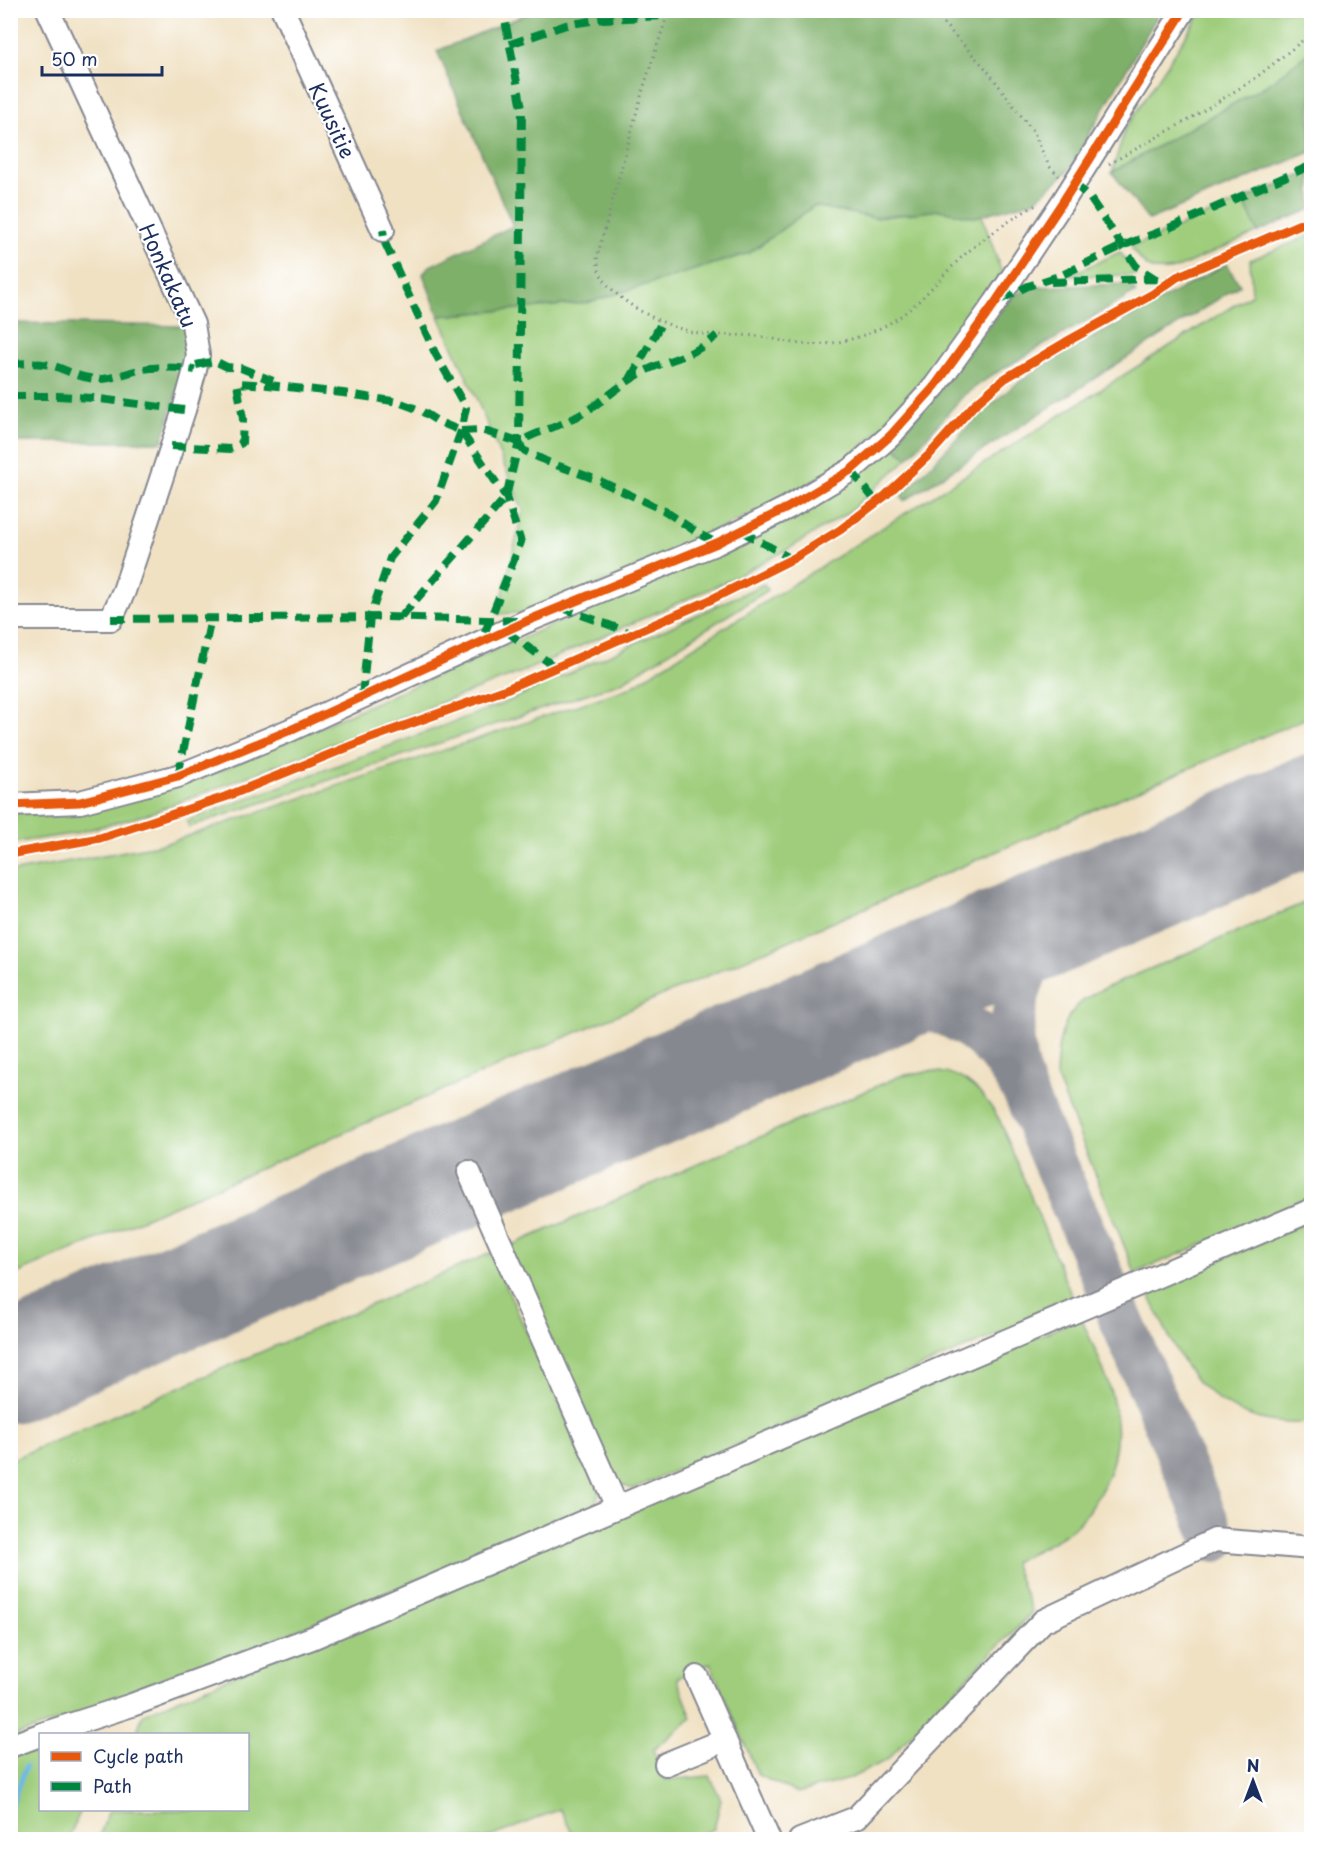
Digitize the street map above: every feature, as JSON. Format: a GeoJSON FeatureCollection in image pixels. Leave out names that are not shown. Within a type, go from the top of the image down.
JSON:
{"type":"FeatureCollection","features":[{"type":"Feature","properties":{"kind":"street","name":"Honkakatu"},"geometry":{"type":"LineString","coordinates":[[10,620],[111,619],[124,591],[184,410],[198,355],[193,324],[48,10]]}},
{"type":"Feature","properties":{"kind":"street","name":"Kuusitie"},"geometry":{"type":"LineString","coordinates":[[283,10],[383,230]]}},
{"type":"Feature","properties":{"kind":"street"},"geometry":{"type":"LineString","coordinates":[[10,805],[80,802],[178,776],[288,731],[527,621],[717,543],[788,508],[851,470],[890,436],[935,386],[995,303],[1184,10]]}},
{"type":"Feature","properties":{"kind":"street"},"geometry":{"type":"LineString","coordinates":[[469,1172],[617,1507]]}},
{"type":"Feature","properties":{"kind":"street"},"geometry":{"type":"LineString","coordinates":[[47,1733],[132,1705],[279,1651],[1311,1210]]}},
{"type":"Feature","properties":{"kind":"street"},"geometry":{"type":"LineString","coordinates":[[800,1839],[856,1818],[1043,1621],[1215,1540],[1311,1548]]}},
{"type":"Feature","properties":{"kind":"street"},"geometry":{"type":"LineString","coordinates":[[697,1677],[769,1839]]}},
{"type":"Feature","properties":{"kind":"street"},"geometry":{"type":"LineString","coordinates":[[10,1746],[39,1736]]}},
{"type":"Feature","properties":{"kind":"street"},"geometry":{"type":"LineString","coordinates":[[666,1764],[725,1740]]}},
{"type":"Feature","properties":{"kind":"path"},"geometry":{"type":"LineString","coordinates":[[669,10],[643,89],[597,257],[600,273],[608,284],[628,303],[656,319],[687,331],[755,336],[802,344],[829,343],[850,339],[894,320],[932,289],[970,250],[1039,203]]}},
{"type":"Feature","properties":{"kind":"path"},"geometry":{"type":"LineString","coordinates":[[931,10],[987,70],[1034,133],[1049,166],[1058,176],[1074,183]]}},
{"type":"Feature","properties":{"kind":"path"},"geometry":{"type":"LineString","coordinates":[[1105,166],[1188,120],[1253,80],[1311,33]]}},
{"type":"Feature","properties":{"kind":"green space"},"geometry":{"type":"Polygon","coordinates":[[[534,11],[1160,11],[1068,171],[1034,201],[975,217],[939,210],[875,218],[814,206],[749,253],[587,303],[439,316],[423,274],[428,267],[513,226],[437,51],[534,11]]]}},
{"type":"Feature","properties":{"kind":"green space"},"geometry":{"type":"Polygon","coordinates":[[[1202,11],[1311,11],[1311,51],[1267,85],[1112,172],[1125,129],[1202,11]]]}},
{"type":"Feature","properties":{"kind":"green space"},"geometry":{"type":"Polygon","coordinates":[[[1311,51],[1311,152],[1148,220],[1112,172],[1267,85],[1311,51]]]}},
{"type":"Feature","properties":{"kind":"green space"},"geometry":{"type":"Polygon","coordinates":[[[1311,171],[1311,209],[1258,232],[1243,200],[1311,171]]]}},
{"type":"Feature","properties":{"kind":"green space"},"geometry":{"type":"Polygon","coordinates":[[[1243,200],[1258,232],[1175,269],[1154,270],[1140,260],[1131,247],[1243,200]]]}},
{"type":"Feature","properties":{"kind":"green space"},"geometry":{"type":"Polygon","coordinates":[[[814,206],[875,218],[939,210],[975,217],[982,215],[1002,274],[940,362],[898,414],[852,455],[800,490],[679,549],[538,612],[498,614],[523,511],[475,395],[439,316],[587,302],[749,253],[814,206]]]}},
{"type":"Feature","properties":{"kind":"green space"},"geometry":{"type":"Polygon","coordinates":[[[1311,235],[1311,716],[11,1276],[11,872],[164,844],[629,688],[1252,294],[1250,260],[1311,235]]]}},
{"type":"Feature","properties":{"kind":"green space"},"geometry":{"type":"Polygon","coordinates":[[[1120,252],[1136,275],[1068,276],[1120,252]]]}},
{"type":"Feature","properties":{"kind":"green space"},"geometry":{"type":"Polygon","coordinates":[[[1226,264],[1240,285],[904,501],[901,496],[979,415],[1011,388],[1045,364],[1226,264]]]}},
{"type":"Feature","properties":{"kind":"green space"},"geometry":{"type":"Polygon","coordinates":[[[1128,284],[1136,292],[994,374],[964,395],[908,458],[893,445],[1013,295],[1035,287],[1128,284]]]}},
{"type":"Feature","properties":{"kind":"green space"},"geometry":{"type":"Polygon","coordinates":[[[11,323],[184,326],[189,350],[162,442],[11,442],[11,323]]]}},
{"type":"Feature","properties":{"kind":"green space"},"geometry":{"type":"Polygon","coordinates":[[[893,445],[908,458],[850,511],[790,548],[725,582],[522,672],[145,815],[72,834],[11,843],[11,812],[203,778],[739,543],[893,445]]]}},
{"type":"Feature","properties":{"kind":"green space"},"geometry":{"type":"Polygon","coordinates":[[[764,584],[768,590],[622,682],[189,827],[187,821],[502,704],[764,584]]]}},
{"type":"Feature","properties":{"kind":"green space"},"geometry":{"type":"Polygon","coordinates":[[[1311,900],[1311,1198],[1135,1273],[1056,1076],[1058,1049],[1066,1022],[1078,1005],[1096,992],[1311,900]]]}},
{"type":"Feature","properties":{"kind":"green space"},"geometry":{"type":"Polygon","coordinates":[[[930,1071],[962,1078],[981,1094],[996,1114],[1074,1302],[632,1489],[613,1481],[508,1247],[900,1076],[930,1071]]]}},
{"type":"Feature","properties":{"kind":"green space"},"geometry":{"type":"Polygon","coordinates":[[[1311,1220],[1311,1423],[1283,1423],[1257,1418],[1221,1401],[1197,1382],[1175,1348],[1147,1291],[1311,1220]]]}},
{"type":"Feature","properties":{"kind":"green space"},"geometry":{"type":"Polygon","coordinates":[[[491,1253],[599,1492],[595,1505],[169,1684],[11,1737],[10,1460],[491,1253]]]}},
{"type":"Feature","properties":{"kind":"green space"},"geometry":{"type":"Polygon","coordinates":[[[1081,1318],[1107,1380],[1116,1421],[1116,1442],[1112,1464],[1103,1487],[1086,1514],[1073,1528],[1013,1562],[1032,1612],[887,1760],[849,1779],[797,1793],[758,1775],[710,1663],[677,1678],[692,1718],[653,1750],[666,1780],[710,1776],[721,1800],[714,1829],[689,1839],[575,1839],[560,1809],[486,1839],[98,1840],[109,1811],[249,1811],[249,1733],[136,1733],[143,1714],[1081,1318]]]}},
{"type":"Feature","properties":{"kind":"green space"},"geometry":{"type":"Polygon","coordinates":[[[39,1744],[39,1811],[81,1811],[68,1839],[11,1839],[10,1755],[39,1744]]]}},
{"type":"Feature","properties":{"kind":"waterway"},"geometry":{"type":"LineString","coordinates":[[10,1810],[26,1766]]}},
{"type":"Feature","properties":{"kind":"taxiway"},"geometry":{"type":"LineString","coordinates":[[835,1014],[854,1007],[881,1003],[920,1006],[939,1012],[974,1030],[989,1043],[1023,1089],[1016,1066],[1013,1026],[1017,998],[1026,971],[1041,949],[1057,934],[1110,895]]}},
{"type":"Feature","properties":{"kind":"taxiway"},"geometry":{"type":"LineString","coordinates":[[1023,1089],[1215,1540]]}},
{"type":"Feature","properties":{"kind":"runway"},"geometry":{"type":"LineString","coordinates":[[10,1369],[1312,809]]}},
{"type":"Feature","properties":{"kind":"marked path"},"geometry":{"type":"LineString","coordinates":[[401,617],[506,497],[519,442],[522,108],[503,10]]}},
{"type":"Feature","properties":{"kind":"marked path"},"geometry":{"type":"LineString","coordinates":[[510,44],[566,25],[603,19],[667,16]]}},
{"type":"Feature","properties":{"kind":"marked path"},"geometry":{"type":"LineString","coordinates":[[1000,300],[1312,165]]}},
{"type":"Feature","properties":{"kind":"marked path"},"geometry":{"type":"LineString","coordinates":[[1074,183],[1090,198],[1136,266],[1156,279]]}},
{"type":"Feature","properties":{"kind":"marked path"},"geometry":{"type":"LineString","coordinates":[[362,697],[370,617],[390,558],[436,501],[461,431],[466,408],[435,353],[385,243],[383,230]]}},
{"type":"Feature","properties":{"kind":"marked path"},"geometry":{"type":"LineString","coordinates":[[1051,282],[1156,279],[1171,281]]}},
{"type":"Feature","properties":{"kind":"marked path"},"geometry":{"type":"LineString","coordinates":[[630,379],[662,322]]}},
{"type":"Feature","properties":{"kind":"marked path"},"geometry":{"type":"LineString","coordinates":[[461,431],[481,430],[519,442],[578,416],[638,375],[693,352],[717,335]]}},
{"type":"Feature","properties":{"kind":"marked path"},"geometry":{"type":"LineString","coordinates":[[196,365],[215,361],[227,367],[241,368],[273,381]]}},
{"type":"Feature","properties":{"kind":"marked path"},"geometry":{"type":"LineString","coordinates":[[10,364],[46,364],[79,376],[96,379],[111,378],[152,368],[195,370]]}},
{"type":"Feature","properties":{"kind":"marked path"},"geometry":{"type":"LineString","coordinates":[[171,446],[230,449],[242,443],[243,419],[237,383],[343,393],[398,402],[420,410],[437,421],[461,431],[506,497],[521,542],[481,642]]}},
{"type":"Feature","properties":{"kind":"marked path"},"geometry":{"type":"LineString","coordinates":[[10,396],[93,398],[184,410]]}},
{"type":"Feature","properties":{"kind":"marked path"},"geometry":{"type":"LineString","coordinates":[[519,442],[523,450],[600,481],[665,511],[717,543]]}},
{"type":"Feature","properties":{"kind":"marked path"},"geometry":{"type":"LineString","coordinates":[[851,470],[877,503]]}},
{"type":"Feature","properties":{"kind":"marked path"},"geometry":{"type":"LineString","coordinates":[[741,531],[792,559]]}},
{"type":"Feature","properties":{"kind":"marked path"},"geometry":{"type":"LineString","coordinates":[[560,607],[631,633]]}},
{"type":"Feature","properties":{"kind":"marked path"},"geometry":{"type":"LineString","coordinates":[[111,619],[384,617],[521,621]]}},
{"type":"Feature","properties":{"kind":"marked path"},"geometry":{"type":"LineString","coordinates":[[178,776],[211,618]]}},
{"type":"Feature","properties":{"kind":"marked path"},"geometry":{"type":"LineString","coordinates":[[506,631],[555,667]]}},
{"type":"Feature","properties":{"kind":"cycle path"},"geometry":{"type":"LineString","coordinates":[[10,805],[80,802],[178,776],[288,731],[527,621],[717,543],[787,508],[851,470],[890,436],[935,386],[995,303],[1064,200],[1184,10]]}},
{"type":"Feature","properties":{"kind":"cycle path"},"geometry":{"type":"LineString","coordinates":[[10,854],[100,838],[225,797],[368,739],[504,690],[710,600],[794,558],[840,530],[885,496],[930,454],[974,405],[1004,379],[1153,294],[1177,277],[1312,219]]}}]}
